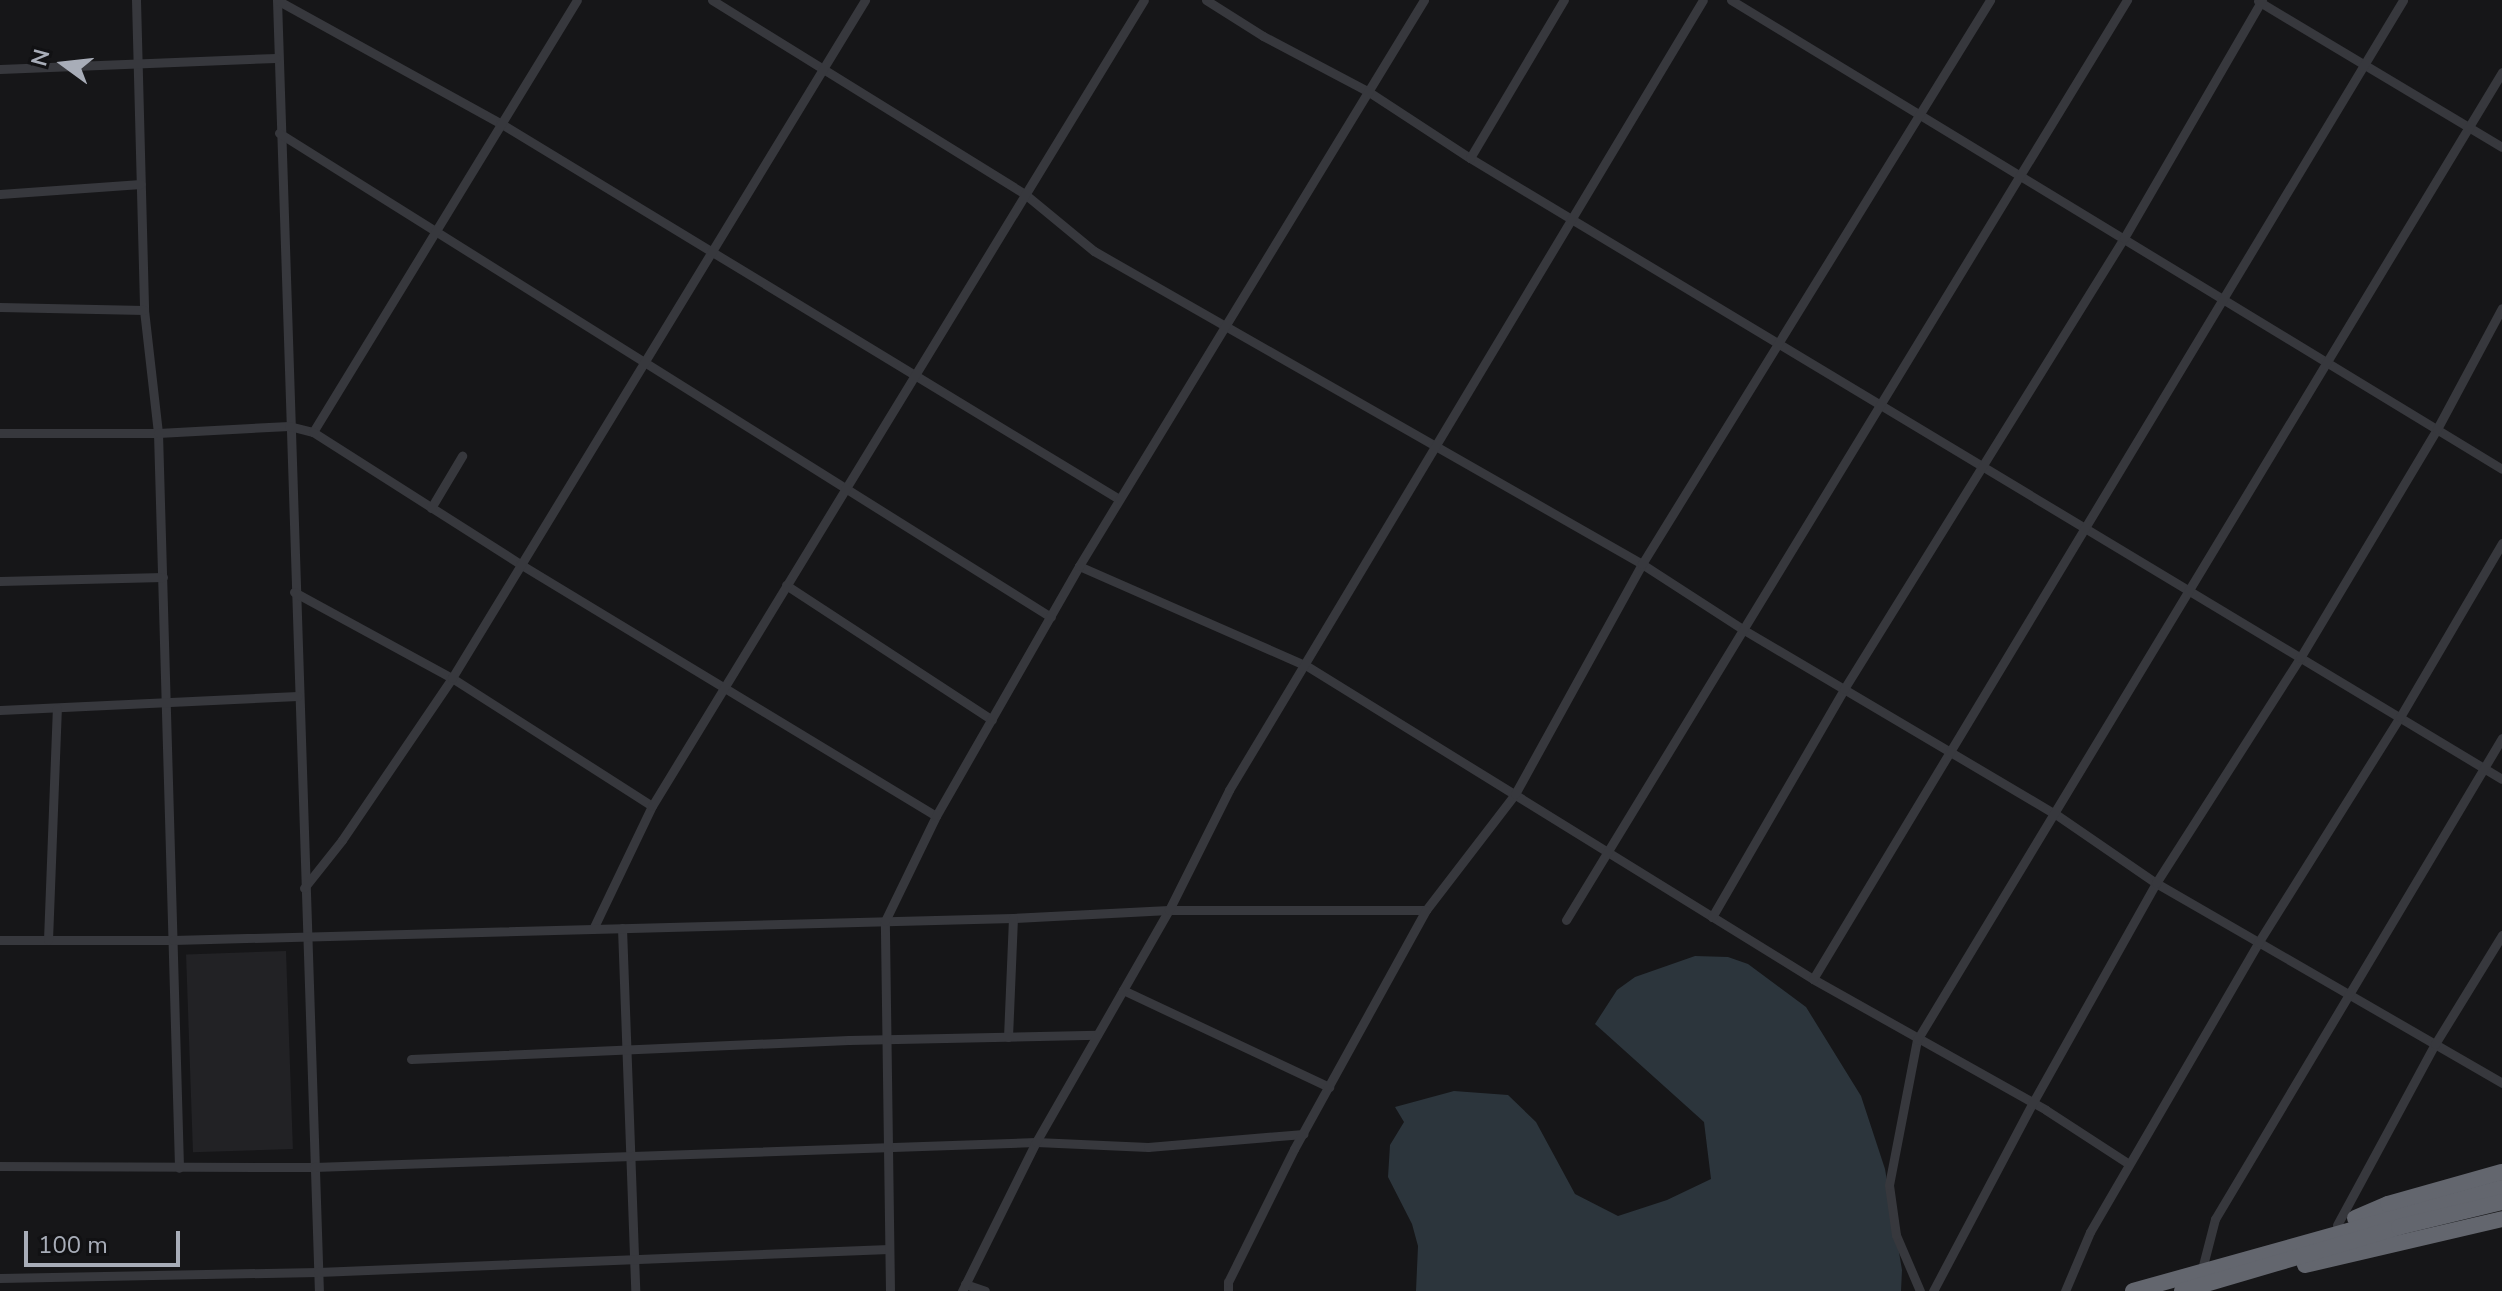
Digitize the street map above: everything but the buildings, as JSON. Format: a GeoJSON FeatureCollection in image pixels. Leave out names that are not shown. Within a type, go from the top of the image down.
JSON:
{"type":"FeatureCollection","features":[{"type":"Feature","properties":{"kind":"highway"},"geometry":{"type":"LineString","coordinates":[[2133,1291],[2201,1273],[2331,1230],[2388,1204],[2502,1172]]}},
{"type":"Feature","properties":{"kind":"highway"},"geometry":{"type":"LineString","coordinates":[[2182,1291],[2273,1267],[2398,1221],[2502,1188]]}},
{"type":"Feature","properties":{"kind":"highway"},"geometry":{"type":"LineString","coordinates":[[2331,1230],[2502,1202]]}},
{"type":"Feature","properties":{"kind":"highway"},"geometry":{"type":"LineString","coordinates":[[2273,1267],[2356,1256],[2502,1219]]}},
{"type":"Feature","properties":{"kind":"street"},"geometry":{"type":"LineString","coordinates":[[136,0],[144,310],[158,433],[179,1168]]}},
{"type":"Feature","properties":{"kind":"street"},"geometry":{"type":"LineString","coordinates":[[319,1291],[276,58],[277,0],[500,123],[1119,499]]}},
{"type":"Feature","properties":{"kind":"street"},"geometry":{"type":"LineString","coordinates":[[313,432],[577,0]]}},
{"type":"Feature","properties":{"kind":"street"},"geometry":{"type":"LineString","coordinates":[[712,0],[723,3],[1026,195],[1094,251],[1642,564],[1744,630],[2054,813],[2156,883],[2258,943],[2349,991],[2502,1083]]}},
{"type":"Feature","properties":{"kind":"street"},"geometry":{"type":"LineString","coordinates":[[304,888],[342,840],[452,678],[865,0]]}},
{"type":"Feature","properties":{"kind":"street"},"geometry":{"type":"LineString","coordinates":[[593,929],[652,806],[1144,0]]}},
{"type":"Feature","properties":{"kind":"street"},"geometry":{"type":"LineString","coordinates":[[1206,0],[1263,36],[1369,92],[1470,158],[1882,403],[2083,528],[2502,779]]}},
{"type":"Feature","properties":{"kind":"street"},"geometry":{"type":"LineString","coordinates":[[890,1291],[885,921],[936,816],[1079,566],[1424,0]]}},
{"type":"Feature","properties":{"kind":"street"},"geometry":{"type":"LineString","coordinates":[[1470,158],[1564,0]]}},
{"type":"Feature","properties":{"kind":"street"},"geometry":{"type":"LineString","coordinates":[[985,1291],[963,1288],[1036,1142],[1169,910],[1229,790],[1307,666],[1703,0]]}},
{"type":"Feature","properties":{"kind":"street"},"geometry":{"type":"LineString","coordinates":[[1731,0],[2023,174],[2502,469]]}},
{"type":"Feature","properties":{"kind":"street"},"geometry":{"type":"LineString","coordinates":[[1228,1291],[1228,1282],[1303,1134],[1426,910],[1515,794],[1642,564],[1990,0]]}},
{"type":"Feature","properties":{"kind":"street"},"geometry":{"type":"LineString","coordinates":[[1566,920],[2127,0]]}},
{"type":"Feature","properties":{"kind":"street"},"geometry":{"type":"LineString","coordinates":[[1813,979],[2403,0]]}},
{"type":"Feature","properties":{"kind":"street"},"geometry":{"type":"LineString","coordinates":[[1712,917],[1844,689],[2124,238],[2260,1],[2363,66],[2502,147]]}},
{"type":"Feature","properties":{"kind":"street"},"geometry":{"type":"LineString","coordinates":[[0,69],[276,58]]}},
{"type":"Feature","properties":{"kind":"street"},"geometry":{"type":"LineString","coordinates":[[1920,1291],[1896,1235],[1889,1185],[1917,1040],[2502,72]]}},
{"type":"Feature","properties":{"kind":"street"},"geometry":{"type":"LineString","coordinates":[[279,133],[1051,617]]}},
{"type":"Feature","properties":{"kind":"street"},"geometry":{"type":"LineString","coordinates":[[0,194],[141,184]]}},
{"type":"Feature","properties":{"kind":"street"},"geometry":{"type":"LineString","coordinates":[[0,307],[144,310]]}},
{"type":"Feature","properties":{"kind":"street"},"geometry":{"type":"LineString","coordinates":[[1933,1291],[2032,1104],[2156,883],[2300,658],[2437,429],[2502,308]]}},
{"type":"Feature","properties":{"kind":"street"},"geometry":{"type":"LineString","coordinates":[[0,433],[158,433],[289,426],[313,432],[520,564],[936,816]]}},
{"type":"Feature","properties":{"kind":"street"},"geometry":{"type":"LineString","coordinates":[[431,508],[462,456]]}},
{"type":"Feature","properties":{"kind":"street"},"geometry":{"type":"LineString","coordinates":[[2065,1291],[2090,1232],[2258,943],[2400,717],[2502,543]]}},
{"type":"Feature","properties":{"kind":"street"},"geometry":{"type":"LineString","coordinates":[[1079,566],[1307,666],[1813,979],[2032,1104],[2129,1164]]}},
{"type":"Feature","properties":{"kind":"street"},"geometry":{"type":"LineString","coordinates":[[0,581],[163,577]]}},
{"type":"Feature","properties":{"kind":"street"},"geometry":{"type":"LineString","coordinates":[[786,585],[992,720]]}},
{"type":"Feature","properties":{"kind":"street"},"geometry":{"type":"LineString","coordinates":[[294,592],[452,678],[652,806]]}},
{"type":"Feature","properties":{"kind":"street"},"geometry":{"type":"LineString","coordinates":[[0,710],[167,705],[298,696]]}},
{"type":"Feature","properties":{"kind":"street"},"geometry":{"type":"LineString","coordinates":[[48,940],[57,708]]}},
{"type":"Feature","properties":{"kind":"street"},"geometry":{"type":"LineString","coordinates":[[2201,1273],[2215,1219],[2502,738]]}},
{"type":"Feature","properties":{"kind":"street"},"geometry":{"type":"LineString","coordinates":[[0,940],[173,940],[1013,918],[1169,910],[1426,910]]}},
{"type":"Feature","properties":{"kind":"street"},"geometry":{"type":"LineString","coordinates":[[1008,1037],[1013,918]]}},
{"type":"Feature","properties":{"kind":"street"},"geometry":{"type":"LineString","coordinates":[[622,928],[635,1291]]}},
{"type":"Feature","properties":{"kind":"street"},"geometry":{"type":"LineString","coordinates":[[2331,1230],[2435,1044],[2502,935]]}},
{"type":"Feature","properties":{"kind":"street"},"geometry":{"type":"LineString","coordinates":[[1123,990],[1329,1087]]}},
{"type":"Feature","properties":{"kind":"street"},"geometry":{"type":"LineString","coordinates":[[411,1059],[886,1039],[1097,1035]]}},
{"type":"Feature","properties":{"kind":"street"},"geometry":{"type":"LineString","coordinates":[[0,1166],[314,1167],[1036,1142],[1148,1147],[1303,1134]]}},
{"type":"Feature","properties":{"kind":"street"},"geometry":{"type":"LineString","coordinates":[[0,1278],[318,1272],[889,1249]]}},
{"type":"Feature","properties":{"kind":"shaded area"},"geometry":{"type":"Polygon","coordinates":[[[286,951],[293,1149],[193,1152],[186,954],[286,951]]]}},
{"type":"Feature","properties":{"kind":"shaded area"},"geometry":{"type":"Polygon","coordinates":[[[1695,956],[1728,957],[1748,964],[1806,1007],[1861,1096],[1885,1169],[1902,1270],[1901,1291],[1416,1291],[1418,1246],[1412,1224],[1388,1177],[1390,1145],[1404,1122],[1395,1107],[1454,1091],[1508,1095],[1536,1122],[1575,1194],[1618,1216],[1667,1200],[1711,1179],[1704,1122],[1595,1024],[1617,990],[1635,977],[1695,956]]]}}]}
